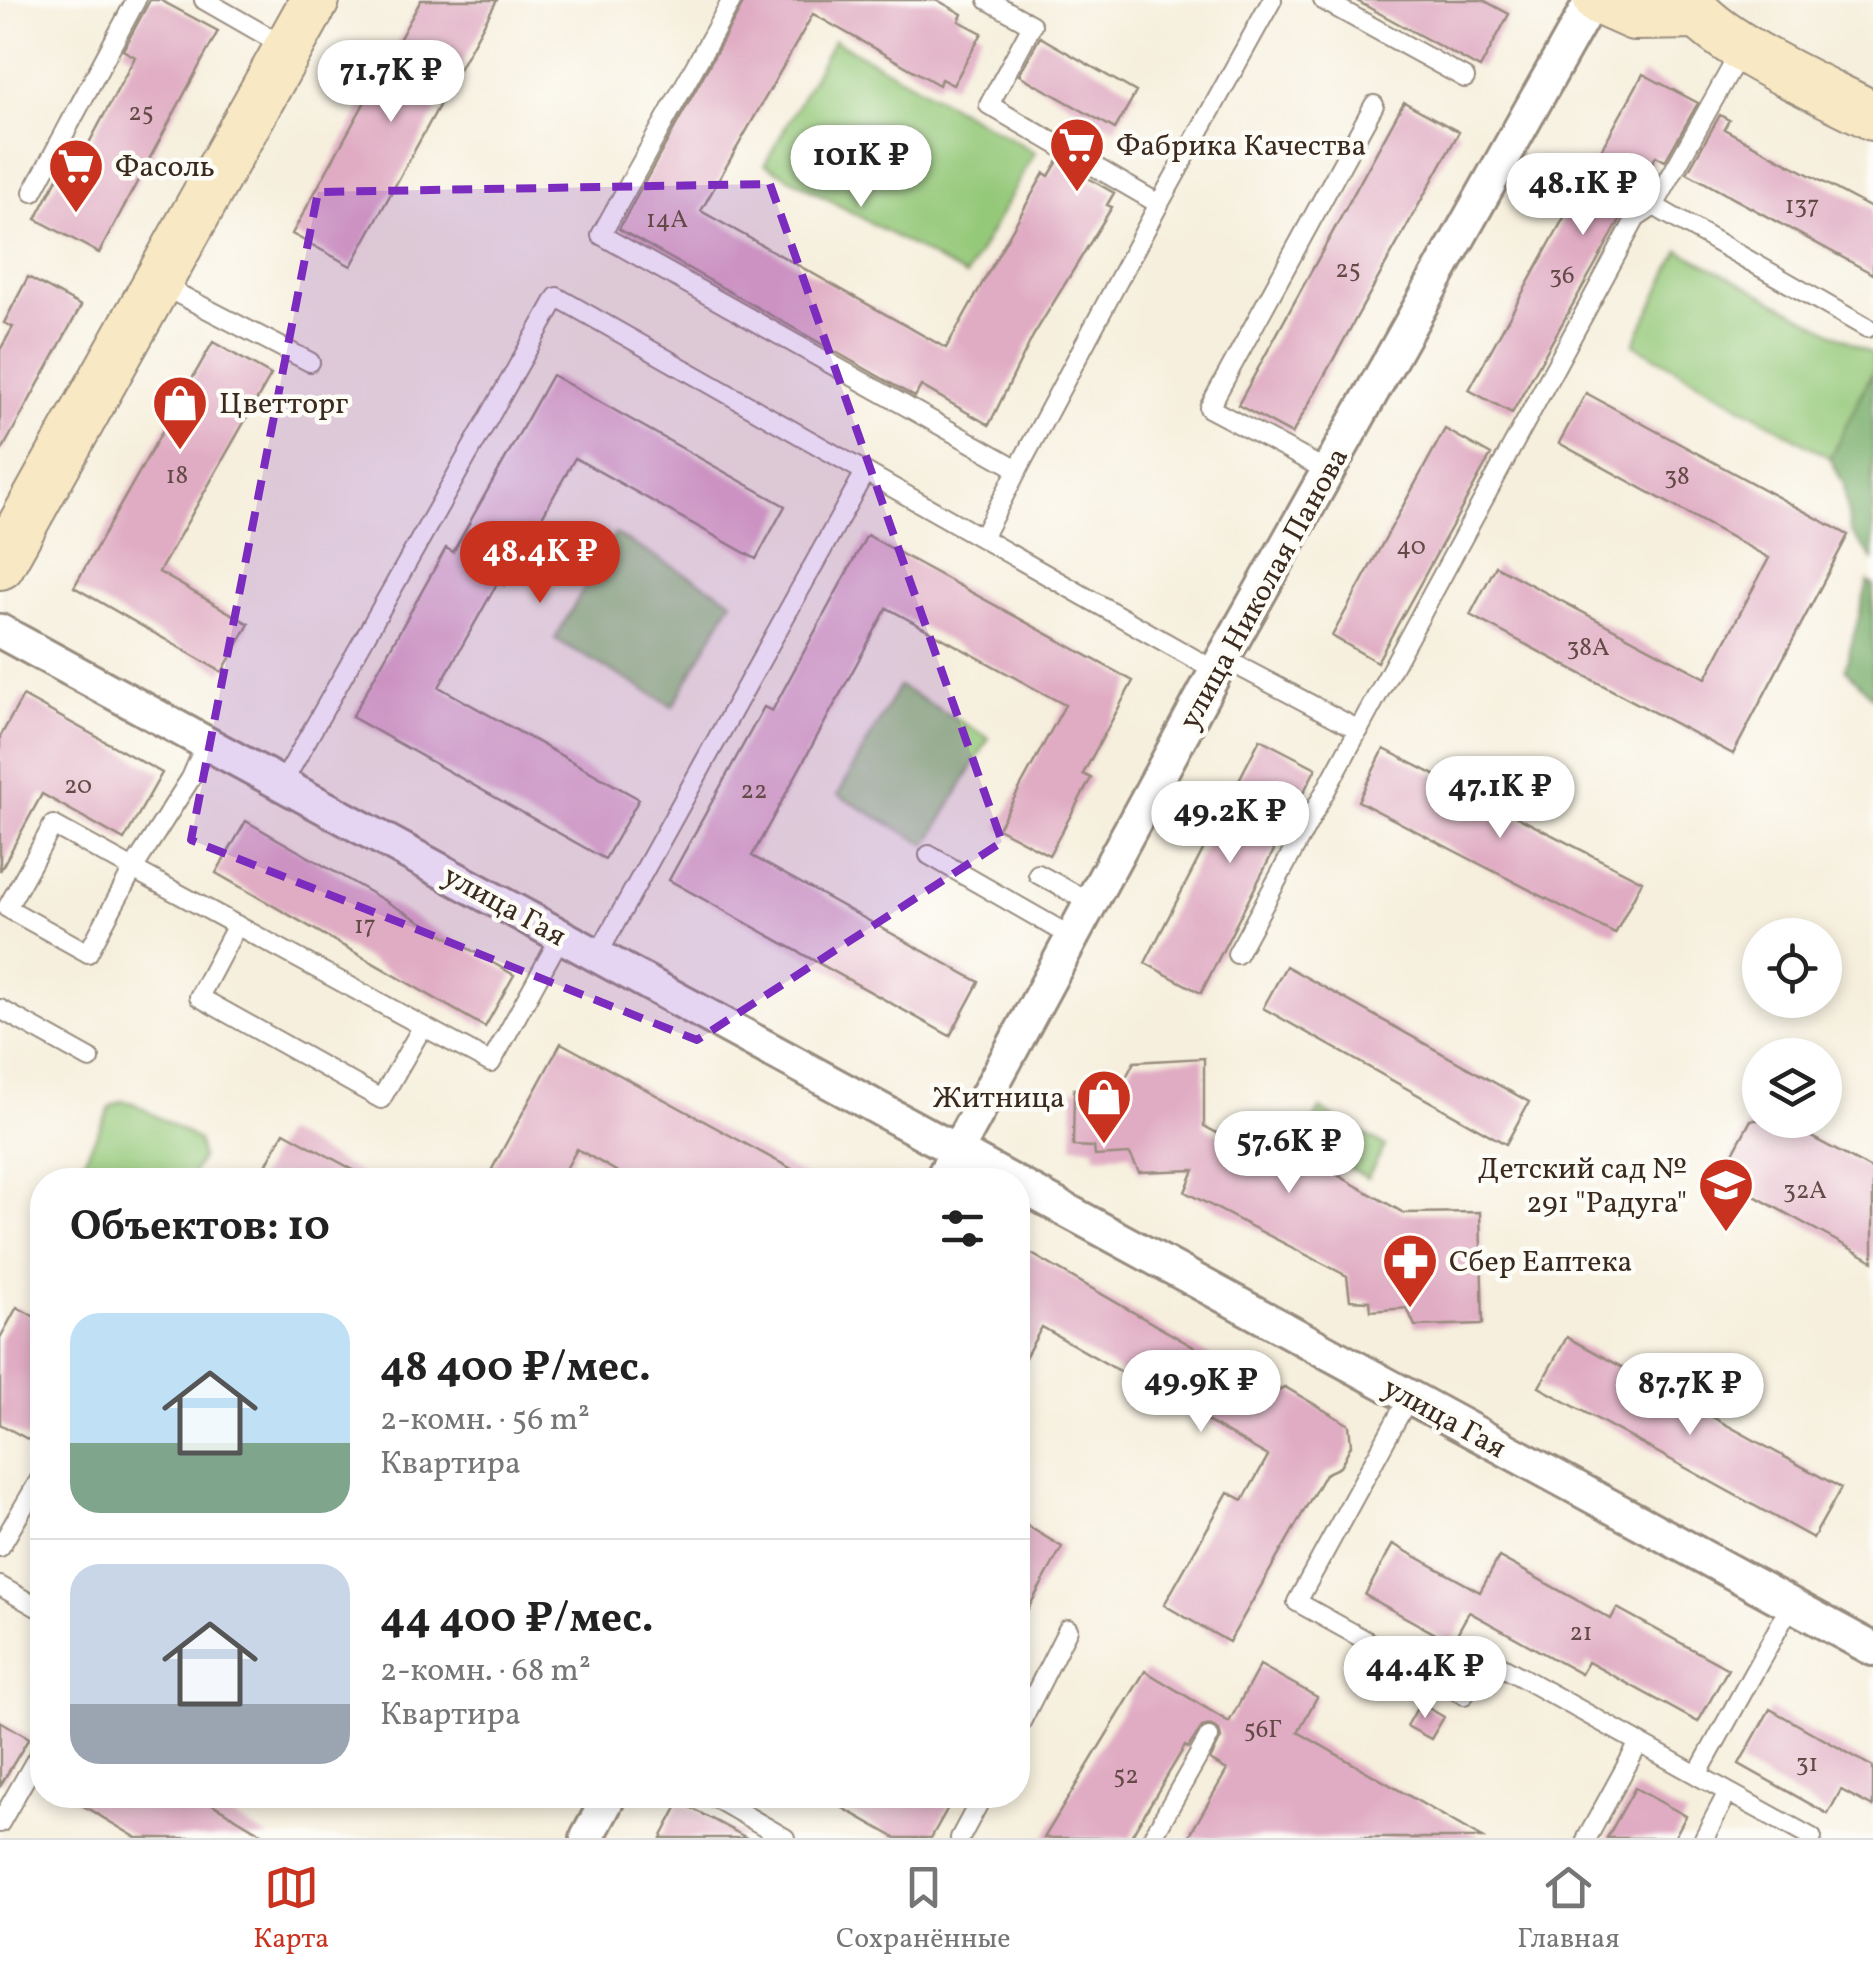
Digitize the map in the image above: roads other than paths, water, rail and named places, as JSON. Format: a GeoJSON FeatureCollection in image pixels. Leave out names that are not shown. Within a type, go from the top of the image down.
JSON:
{"type":"FeatureCollection","features":[{"type":"Feature","properties":{"kind":"main road"},"geometry":{"type":"LineString","coordinates":[[0,566],[315,0]]}},
{"type":"Feature","properties":{"kind":"main road"},"geometry":{"type":"LineString","coordinates":[[1595,0],[1634,16],[1691,8],[1743,46],[1873,116]]}},
{"type":"Feature","properties":{"kind":"street","name":"улица Николая Панова"},"geometry":{"type":"LineString","coordinates":[[949,1166],[1220,664],[1595,0]]}},
{"type":"Feature","properties":{"kind":"street","name":"улица Гая"},"geometry":{"type":"LineString","coordinates":[[0,631],[597,956],[949,1166]]}},
{"type":"Feature","properties":{"kind":"street","name":"улица Гая"},"geometry":{"type":"LineString","coordinates":[[1030,1191],[1873,1650]]}},
{"type":"Feature","properties":{"kind":"street"},"geometry":{"type":"LineString","coordinates":[[586,1838],[603,1808]]}},
{"type":"Feature","properties":{"kind":"lane"},"geometry":{"type":"LineString","coordinates":[[33,192],[136,0]]}},
{"type":"Feature","properties":{"kind":"lane"},"geometry":{"type":"LineString","coordinates":[[204,0],[289,48]]}},
{"type":"Feature","properties":{"kind":"lane"},"geometry":{"type":"LineString","coordinates":[[732,0],[601,235],[1018,469]]}},
{"type":"Feature","properties":{"kind":"lane"},"geometry":{"type":"LineString","coordinates":[[988,0],[1032,24],[989,106],[1159,204]]}},
{"type":"Feature","properties":{"kind":"lane"},"geometry":{"type":"LineString","coordinates":[[982,538],[1272,0]]}},
{"type":"Feature","properties":{"kind":"lane"},"geometry":{"type":"LineString","coordinates":[[1323,0],[1464,78]]}},
{"type":"Feature","properties":{"kind":"lane"},"geometry":{"type":"LineString","coordinates":[[1237,954],[1636,218],[1654,206],[1743,46]]}},
{"type":"Feature","properties":{"kind":"lane"},"geometry":{"type":"LineString","coordinates":[[1328,471],[1209,408],[1374,104]]}},
{"type":"Feature","properties":{"kind":"lane"},"geometry":{"type":"LineString","coordinates":[[1654,206],[1868,328]]}},
{"type":"Feature","properties":{"kind":"lane"},"geometry":{"type":"LineString","coordinates":[[158,284],[310,362]]}},
{"type":"Feature","properties":{"kind":"lane"},"geometry":{"type":"LineString","coordinates":[[282,784],[557,297],[982,538],[1220,664],[1358,730]]}},
{"type":"Feature","properties":{"kind":"lane"},"geometry":{"type":"LineString","coordinates":[[597,956],[865,472]]}},
{"type":"Feature","properties":{"kind":"lane"},"geometry":{"type":"LineString","coordinates":[[206,743],[192,778],[133,869],[88,953],[7,908],[52,825],[133,869],[237,926],[423,1026],[491,1064],[560,936]]}},
{"type":"Feature","properties":{"kind":"lane"},"geometry":{"type":"LineString","coordinates":[[928,856],[1072,937]]}},
{"type":"Feature","properties":{"kind":"lane"},"geometry":{"type":"LineString","coordinates":[[1038,874],[1091,903]]}},
{"type":"Feature","properties":{"kind":"lane"},"geometry":{"type":"LineString","coordinates":[[237,926],[199,996],[382,1099],[423,1026]]}},
{"type":"Feature","properties":{"kind":"lane"},"geometry":{"type":"LineString","coordinates":[[0,1010],[90,1059]]}},
{"type":"Feature","properties":{"kind":"lane"},"geometry":{"type":"LineString","coordinates":[[1409,1398],[1297,1602],[1464,1695],[1485,1658],[1812,1838]]}},
{"type":"Feature","properties":{"kind":"lane"},"geometry":{"type":"LineString","coordinates":[[0,1547],[30,1495]]}},
{"type":"Feature","properties":{"kind":"lane"},"geometry":{"type":"LineString","coordinates":[[0,1586],[30,1603]]}},
{"type":"Feature","properties":{"kind":"lane"},"geometry":{"type":"LineString","coordinates":[[1697,1775],[1790,1605]]}},
{"type":"Feature","properties":{"kind":"lane"},"geometry":{"type":"LineString","coordinates":[[1030,1704],[1068,1629]]}},
{"type":"Feature","properties":{"kind":"lane"},"geometry":{"type":"LineString","coordinates":[[1152,1838],[1208,1737]]}},
{"type":"Feature","properties":{"kind":"lane"},"geometry":{"type":"LineString","coordinates":[[1587,1838],[1639,1742]]}},
{"type":"Feature","properties":{"kind":"lane"},"geometry":{"type":"LineString","coordinates":[[0,1823],[30,1770]]}},
{"type":"Feature","properties":{"kind":"lane"},"geometry":{"type":"LineString","coordinates":[[1704,1838],[1728,1792]]}},
{"type":"Feature","properties":{"kind":"lane"},"geometry":{"type":"LineString","coordinates":[[733,1808],[785,1838]]}},
{"type":"Feature","properties":{"kind":"lane"},"geometry":{"type":"LineString","coordinates":[[960,1838],[976,1808]]}},
{"type":"Feature","properties":{"kind":"place","name":"Фабрика Качества"},"geometry":{"type":"Point","coordinates":[1077,194]}},
{"type":"Feature","properties":{"kind":"place","name":"Фасоль"},"geometry":{"type":"Point","coordinates":[76,215]}},
{"type":"Feature","properties":{"kind":"place","name":"Цветторг"},"geometry":{"type":"Point","coordinates":[180,452]}},
{"type":"Feature","properties":{"kind":"place","name":"Житница"},"geometry":{"type":"Point","coordinates":[1104,1146]}},
{"type":"Feature","properties":{"kind":"place","name":"Детский сад № 291 \"Радуга\""},"geometry":{"type":"Point","coordinates":[1726,1234]}},
{"type":"Feature","properties":{"kind":"place","name":"Сбер Еаптека"},"geometry":{"type":"Point","coordinates":[1410,1310]}}]}
